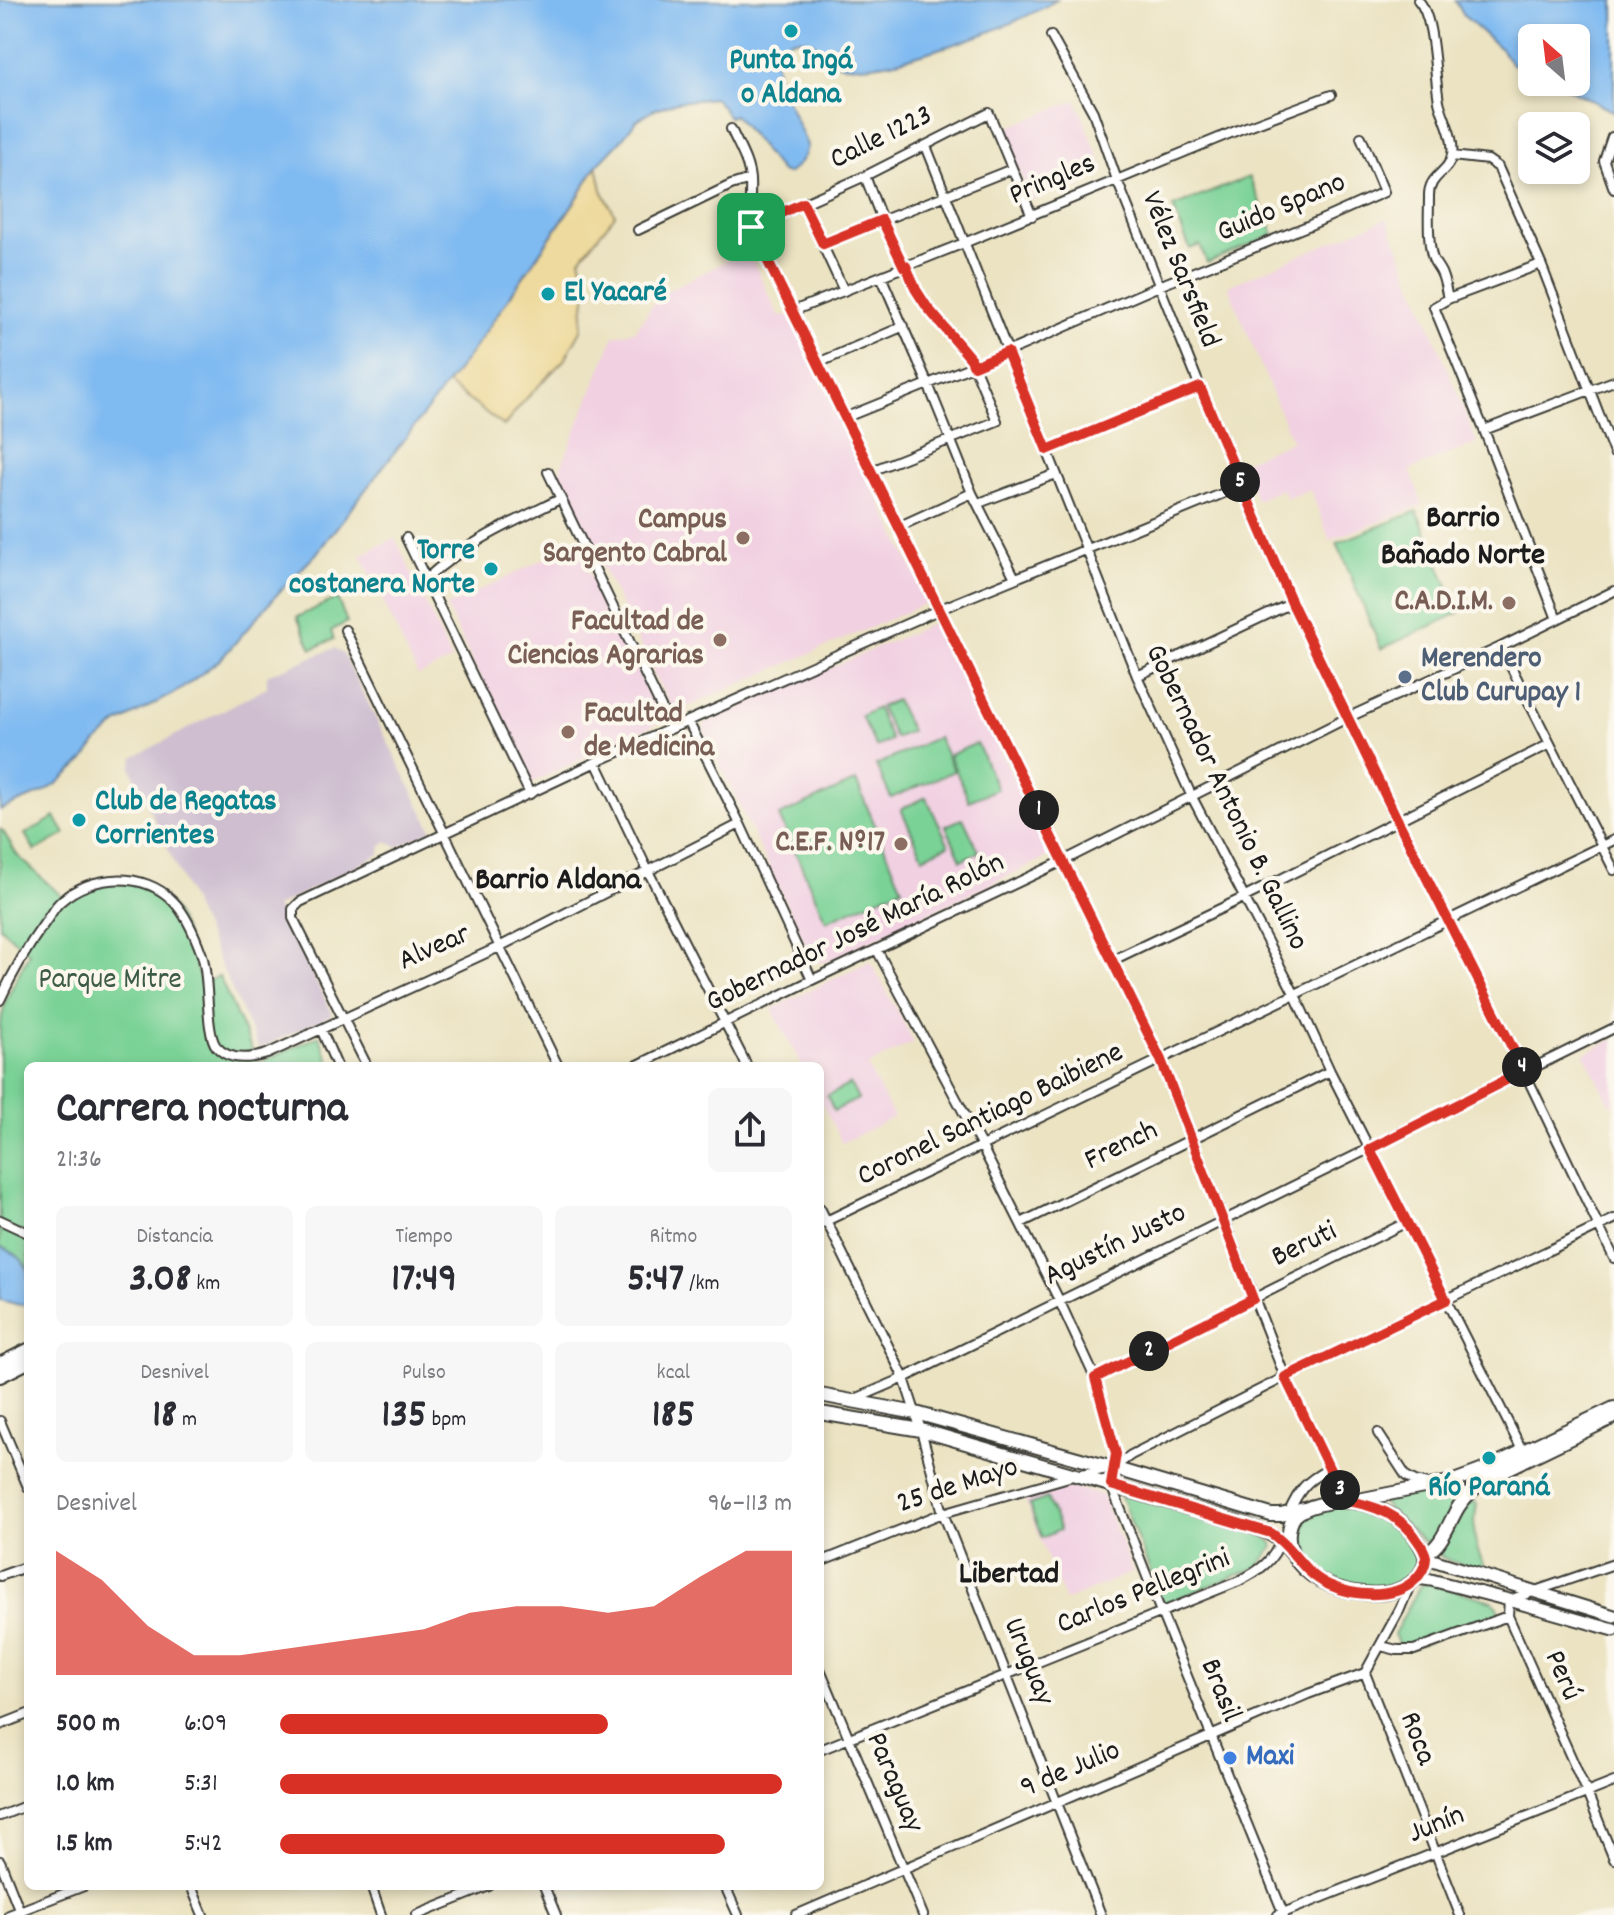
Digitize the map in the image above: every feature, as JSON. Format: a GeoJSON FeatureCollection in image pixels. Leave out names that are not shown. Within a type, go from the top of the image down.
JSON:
{"type":"FeatureCollection","features":[{"type":"Feature","properties":{"kind":"main road"},"geometry":{"type":"LineString","coordinates":[[0,1364],[24,1352]]}},
{"type":"Feature","properties":{"kind":"main road"},"geometry":{"type":"LineString","coordinates":[[0,1376],[24,1364]]}},
{"type":"Feature","properties":{"kind":"main road"},"geometry":{"type":"LineString","coordinates":[[824,1396],[916,1413],[1271,1515],[1454,1481],[1614,1408]]}},
{"type":"Feature","properties":{"kind":"main road"},"geometry":{"type":"LineString","coordinates":[[824,1414],[921,1430],[1271,1533],[1284,1534]]}},
{"type":"Feature","properties":{"kind":"main road"},"geometry":{"type":"LineString","coordinates":[[1414,1581],[1422,1571],[1426,1556],[1436,1547],[1461,1504],[1475,1487],[1614,1417]]}},
{"type":"Feature","properties":{"kind":"main road"},"geometry":{"type":"LineString","coordinates":[[1348,1501],[1368,1506],[1398,1520],[1409,1528],[1426,1556],[1614,1616]]}},
{"type":"Feature","properties":{"kind":"main road"},"geometry":{"type":"LineString","coordinates":[[1284,1534],[1293,1518],[1304,1509]]}},
{"type":"Feature","properties":{"kind":"main road"},"geometry":{"type":"LineString","coordinates":[[1284,1534],[1303,1568],[1316,1578],[1345,1591],[1378,1594],[1391,1592],[1414,1581],[1431,1580],[1614,1630]]}},
{"type":"Feature","properties":{"kind":"street"},"geometry":{"type":"LineString","coordinates":[[1418,0],[1424,7],[1431,36],[1439,101],[1452,144],[1449,164],[1431,182],[1428,191],[1433,259],[1442,275],[1448,299]]}},
{"type":"Feature","properties":{"kind":"street","name":"Vélez Sarsfield"},"geometry":{"type":"LineString","coordinates":[[1051,36],[1093,112],[1159,286],[1292,603],[1614,1258]]}},
{"type":"Feature","properties":{"kind":"street","name":"Pringles"},"geometry":{"type":"LineString","coordinates":[[793,311],[1331,95]]}},
{"type":"Feature","properties":{"kind":"street","name":"Calle 1223"},"geometry":{"type":"LineString","coordinates":[[751,227],[865,176],[989,113],[1012,169]]}},
{"type":"Feature","properties":{"kind":"street"},"geometry":{"type":"LineString","coordinates":[[731,129],[748,168],[751,227],[1161,1060],[1285,1377],[1329,1469],[1348,1501]]}},
{"type":"Feature","properties":{"kind":"street","name":"Guido Spano"},"geometry":{"type":"LineString","coordinates":[[844,418],[1384,192],[1361,137]]}},
{"type":"Feature","properties":{"kind":"street"},"geometry":{"type":"LineString","coordinates":[[1612,137],[1604,161],[1614,189]]}},
{"type":"Feature","properties":{"kind":"street","name":"Gobernador Antonio B. Gallino"},"geometry":{"type":"LineString","coordinates":[[926,146],[1085,549],[1137,676],[1192,797],[1295,995],[1330,1071],[1523,1452]]}},
{"type":"Feature","properties":{"kind":"street"},"geometry":{"type":"LineString","coordinates":[[1452,156],[1488,160],[1498,167],[1541,264],[1614,453]]}},
{"type":"Feature","properties":{"kind":"street"},"geometry":{"type":"LineString","coordinates":[[823,244],[1012,169],[1032,216]]}},
{"type":"Feature","properties":{"kind":"street"},"geometry":{"type":"LineString","coordinates":[[865,176],[882,220],[916,290],[971,359],[997,421],[871,471]]}},
{"type":"Feature","properties":{"kind":"street"},"geometry":{"type":"LineString","coordinates":[[638,230],[731,185],[750,179]]}},
{"type":"Feature","properties":{"kind":"street"},"geometry":{"type":"LineString","coordinates":[[803,203],[844,291]]}},
{"type":"Feature","properties":{"kind":"street"},"geometry":{"type":"LineString","coordinates":[[1541,264],[1434,307],[1557,619]]}},
{"type":"Feature","properties":{"kind":"street"},"geometry":{"type":"LineString","coordinates":[[881,276],[972,493],[1015,578]]}},
{"type":"Feature","properties":{"kind":"street"},"geometry":{"type":"LineString","coordinates":[[818,363],[904,326]]}},
{"type":"Feature","properties":{"kind":"street"},"geometry":{"type":"LineString","coordinates":[[1484,430],[1614,381]]}},
{"type":"Feature","properties":{"kind":"street"},"geometry":{"type":"LineString","coordinates":[[1047,450],[1200,387]]}},
{"type":"Feature","properties":{"kind":"street"},"geometry":{"type":"LineString","coordinates":[[548,472],[671,728]]}},
{"type":"Feature","properties":{"kind":"street"},"geometry":{"type":"LineString","coordinates":[[979,503],[1056,474]]}},
{"type":"Feature","properties":{"kind":"street"},"geometry":{"type":"LineString","coordinates":[[365,1062],[293,918],[293,909],[300,902],[671,728],[938,610],[1241,486]]}},
{"type":"Feature","properties":{"kind":"street"},"geometry":{"type":"LineString","coordinates":[[898,527],[972,493]]}},
{"type":"Feature","properties":{"kind":"street"},"geometry":{"type":"LineString","coordinates":[[426,579],[445,561],[491,533],[560,499]]}},
{"type":"Feature","properties":{"kind":"street"},"geometry":{"type":"LineString","coordinates":[[406,538],[530,794]]}},
{"type":"Feature","properties":{"kind":"street","name":"Gobernador José María Rolón"},"geometry":{"type":"LineString","coordinates":[[644,1062],[1063,861],[1347,718],[1614,591]]}},
{"type":"Feature","properties":{"kind":"street"},"geometry":{"type":"LineString","coordinates":[[1137,676],[1292,603]]}},
{"type":"Feature","properties":{"kind":"street"},"geometry":{"type":"LineString","coordinates":[[345,630],[556,1062]]}},
{"type":"Feature","properties":{"kind":"street"},"geometry":{"type":"LineString","coordinates":[[1501,647],[1614,870]]}},
{"type":"Feature","properties":{"kind":"street"},"geometry":{"type":"LineString","coordinates":[[688,721],[740,824],[812,980]]}},
{"type":"Feature","properties":{"kind":"street"},"geometry":{"type":"LineString","coordinates":[[1113,960],[1550,744]]}},
{"type":"Feature","properties":{"kind":"street"},"geometry":{"type":"LineString","coordinates":[[596,762],[745,1062]]}},
{"type":"Feature","properties":{"kind":"street","name":"Alvear"},"geometry":{"type":"LineString","coordinates":[[0,1000],[26,950],[60,902],[81,888],[103,880],[128,880],[149,886],[175,903],[203,956],[212,1036],[217,1046],[227,1054],[250,1059],[267,1054],[499,947],[740,824]]}},
{"type":"Feature","properties":{"kind":"street","name":"Coronel Santiago Baibiene"},"geometry":{"type":"LineString","coordinates":[[824,1223],[1614,840]]}},
{"type":"Feature","properties":{"kind":"street"},"geometry":{"type":"LineString","coordinates":[[877,950],[1021,1223],[1095,1378],[1116,1454],[1111,1485]]}},
{"type":"Feature","properties":{"kind":"street","name":"Agustín Justo"},"geometry":{"type":"LineString","coordinates":[[853,1401],[1614,1028]]}},
{"type":"Feature","properties":{"kind":"street"},"geometry":{"type":"LineString","coordinates":[[321,1029],[335,1062]]}},
{"type":"Feature","properties":{"kind":"street","name":"French"},"geometry":{"type":"LineString","coordinates":[[1021,1223],[1330,1071]]}},
{"type":"Feature","properties":{"kind":"street"},"geometry":{"type":"LineString","coordinates":[[1113,1468],[1131,1455],[1285,1377],[1614,1219]]}},
{"type":"Feature","properties":{"kind":"street"},"geometry":{"type":"LineString","coordinates":[[0,1220],[24,1231]]}},
{"type":"Feature","properties":{"kind":"street","name":"Beruti"},"geometry":{"type":"LineString","coordinates":[[1095,1378],[1407,1222]]}},
{"type":"Feature","properties":{"kind":"street","name":"Uruguay"},"geometry":{"type":"LineString","coordinates":[[824,1225],[904,1378],[943,1513],[1101,1915]]}},
{"type":"Feature","properties":{"kind":"street"},"geometry":{"type":"LineString","coordinates":[[0,1421],[24,1478]]}},
{"type":"Feature","properties":{"kind":"street"},"geometry":{"type":"LineString","coordinates":[[1378,1433],[1406,1476],[1433,1485]]}},
{"type":"Feature","properties":{"kind":"street","name":"25 de Mayo"},"geometry":{"type":"LineString","coordinates":[[824,1560],[943,1513],[1076,1475],[1113,1468]]}},
{"type":"Feature","properties":{"kind":"street"},"geometry":{"type":"LineString","coordinates":[[1288,1514],[1304,1485],[1329,1469]]}},
{"type":"Feature","properties":{"kind":"street","name":"Brasil"},"geometry":{"type":"LineString","coordinates":[[1111,1485],[1282,1914]]}},
{"type":"Feature","properties":{"kind":"street","name":"Carlos Pellegrini"},"geometry":{"type":"LineString","coordinates":[[824,1748],[1258,1572],[1278,1548],[1284,1534]]}},
{"type":"Feature","properties":{"kind":"street"},"geometry":{"type":"LineString","coordinates":[[1509,1600],[1614,1564]]}},
{"type":"Feature","properties":{"kind":"street"},"geometry":{"type":"LineString","coordinates":[[0,1576],[24,1567]]}},
{"type":"Feature","properties":{"kind":"street"},"geometry":{"type":"LineString","coordinates":[[1365,1673],[1414,1581]]}},
{"type":"Feature","properties":{"kind":"street","name":"Perú"},"geometry":{"type":"LineString","coordinates":[[1509,1600],[1508,1616],[1614,1859]]}},
{"type":"Feature","properties":{"kind":"street"},"geometry":{"type":"LineString","coordinates":[[1381,1646],[1414,1650],[1508,1616]]}},
{"type":"Feature","properties":{"kind":"street","name":"9 de Julio"},"geometry":{"type":"LineString","coordinates":[[796,1915],[1308,1694],[1365,1673]]}},
{"type":"Feature","properties":{"kind":"street","name":"Roca"},"geometry":{"type":"LineString","coordinates":[[1365,1673],[1460,1915]]}},
{"type":"Feature","properties":{"kind":"street","name":"Paraguay"},"geometry":{"type":"LineString","coordinates":[[824,1679],[923,1915]]}},
{"type":"Feature","properties":{"kind":"street"},"geometry":{"type":"LineString","coordinates":[[0,1725],[24,1716]]}},
{"type":"Feature","properties":{"kind":"street","name":"Junín"},"geometry":{"type":"LineString","coordinates":[[1282,1914],[1614,1782]]}},
{"type":"Feature","properties":{"kind":"street"},"geometry":{"type":"LineString","coordinates":[[0,1816],[24,1807]]}},
{"type":"Feature","properties":{"kind":"street"},"geometry":{"type":"LineString","coordinates":[[0,1861],[21,1913]]}},
{"type":"Feature","properties":{"kind":"street"},"geometry":{"type":"LineString","coordinates":[[9,1915],[21,1913],[75,1890]]}},
{"type":"Feature","properties":{"kind":"street"},"geometry":{"type":"LineString","coordinates":[[193,1890],[203,1915]]}},
{"type":"Feature","properties":{"kind":"street"},"geometry":{"type":"LineString","coordinates":[[372,1890],[381,1915]]}},
{"type":"Feature","properties":{"kind":"street"},"geometry":{"type":"LineString","coordinates":[[417,1915],[479,1890]]}},
{"type":"Feature","properties":{"kind":"street"},"geometry":{"type":"LineString","coordinates":[[546,1890],[556,1915]]}},
{"type":"Feature","properties":{"kind":"street"},"geometry":{"type":"LineString","coordinates":[[727,1890],[738,1915]]}},
{"type":"Feature","properties":{"kind":"shaded area"},"geometry":{"type":"Polygon","coordinates":[[[1076,100],[1104,170],[1031,201],[1002,130],[1076,100]]]}},
{"type":"Feature","properties":{"kind":"shaded area"},"geometry":{"type":"Polygon","coordinates":[[[1387,218],[1477,443],[1410,470],[1423,505],[1330,540],[1310,489],[1286,499],[1282,489],[1256,500],[1242,462],[1292,441],[1228,286],[1387,218]]]}},
{"type":"Feature","properties":{"kind":"shaded area","name":"Campus Sargento Cabral"},"geometry":{"type":"Polygon","coordinates":[[[748,250],[779,317],[789,315],[929,602],[673,713],[558,475],[614,336],[635,331],[659,295],[748,250]]]}},
{"type":"Feature","properties":{"kind":"shaded area"},"geometry":{"type":"Polygon","coordinates":[[[395,538],[452,660],[418,676],[361,555],[395,538]]]}},
{"type":"Feature","properties":{"kind":"shaded area","name":"Campus Sargento Cabral"},"geometry":{"type":"Polygon","coordinates":[[[575,544],[662,721],[531,783],[446,607],[575,544]]]}},
{"type":"Feature","properties":{"kind":"shaded area","name":"C.E.F. Nº17"},"geometry":{"type":"Polygon","coordinates":[[[934,623],[941,626],[1048,850],[1046,858],[824,963],[813,960],[703,729],[706,722],[934,623]]]}},
{"type":"Feature","properties":{"kind":"shaded area"},"geometry":{"type":"Polygon","coordinates":[[[335,648],[344,655],[432,830],[397,847],[387,841],[381,845],[380,854],[276,907],[333,1014],[259,1049],[131,768],[134,757],[267,687],[267,675],[335,648]]]}},
{"type":"Feature","properties":{"kind":"shaded area"},"geometry":{"type":"Polygon","coordinates":[[[870,961],[914,1042],[867,1066],[894,1117],[842,1143],[824,1108],[824,1062],[800,1062],[772,1009],[870,961]]]}},
{"type":"Feature","properties":{"kind":"shaded area"},"geometry":{"type":"Polygon","coordinates":[[[1614,1039],[1614,1103],[1611,1105],[1584,1054],[1614,1039]]]}},
{"type":"Feature","properties":{"kind":"shaded area"},"geometry":{"type":"Polygon","coordinates":[[[1070,1487],[1102,1495],[1133,1572],[1065,1601],[1025,1501],[1070,1487]]]}},
{"type":"Feature","properties":{"kind":"green space"},"geometry":{"type":"Polygon","coordinates":[[[1249,177],[1274,234],[1207,263],[1200,245],[1190,249],[1173,207],[1249,177]]]}},
{"type":"Feature","properties":{"kind":"green space"},"geometry":{"type":"Polygon","coordinates":[[[1417,511],[1459,613],[1381,649],[1337,543],[1417,511]]]}},
{"type":"Feature","properties":{"kind":"green space"},"geometry":{"type":"Polygon","coordinates":[[[337,598],[347,622],[331,631],[334,639],[312,649],[297,617],[337,598]]]}},
{"type":"Feature","properties":{"kind":"green space"},"geometry":{"type":"Polygon","coordinates":[[[896,700],[911,731],[895,738],[880,707],[896,700]]]}},
{"type":"Feature","properties":{"kind":"green space"},"geometry":{"type":"Polygon","coordinates":[[[877,708],[891,740],[876,747],[861,716],[877,708]]]}},
{"type":"Feature","properties":{"kind":"green space"},"geometry":{"type":"Polygon","coordinates":[[[938,737],[954,771],[891,798],[876,765],[938,737]]]}},
{"type":"Feature","properties":{"kind":"green space"},"geometry":{"type":"Polygon","coordinates":[[[977,743],[997,789],[969,801],[949,755],[977,743]]]}},
{"type":"Feature","properties":{"kind":"green space"},"geometry":{"type":"Polygon","coordinates":[[[856,781],[902,888],[826,921],[779,816],[856,781]]]}},
{"type":"Feature","properties":{"kind":"green space"},"geometry":{"type":"Polygon","coordinates":[[[926,797],[949,845],[923,857],[901,809],[926,797]]]}},
{"type":"Feature","properties":{"kind":"green space"},"geometry":{"type":"Polygon","coordinates":[[[55,817],[65,834],[35,851],[25,834],[55,817]]]}},
{"type":"Feature","properties":{"kind":"green space"},"geometry":{"type":"Polygon","coordinates":[[[963,818],[979,852],[961,860],[946,826],[963,818]]]}},
{"type":"Feature","properties":{"kind":"green space","name":"Parque Mitre"},"geometry":{"type":"Polygon","coordinates":[[[0,829],[17,855],[66,900],[78,892],[106,883],[131,883],[154,891],[172,908],[182,926],[201,984],[219,976],[258,1062],[24,1062],[24,1265],[0,1247],[0,1024],[6,1000],[29,953],[0,927],[0,829]]]}},
{"type":"Feature","properties":{"kind":"green space","name":"Parque Mitre"},"geometry":{"type":"Polygon","coordinates":[[[319,1036],[330,1062],[260,1062],[319,1036]]]}},
{"type":"Feature","properties":{"kind":"green space"},"geometry":{"type":"Polygon","coordinates":[[[850,1084],[858,1099],[834,1111],[827,1096],[850,1084]]]}},
{"type":"Feature","properties":{"kind":"green space"},"geometry":{"type":"Polygon","coordinates":[[[1491,1471],[1431,1543],[1423,1541],[1382,1501],[1491,1471]]]}},
{"type":"Feature","properties":{"kind":"green space"},"geometry":{"type":"Polygon","coordinates":[[[1119,1492],[1264,1535],[1273,1547],[1259,1566],[1163,1604],[1119,1492]]]}},
{"type":"Feature","properties":{"kind":"green space"},"geometry":{"type":"Polygon","coordinates":[[[1047,1498],[1060,1530],[1042,1538],[1029,1505],[1047,1498]]]}},
{"type":"Feature","properties":{"kind":"green space"},"geometry":{"type":"Polygon","coordinates":[[[1474,1501],[1477,1504],[1475,1536],[1485,1567],[1483,1571],[1445,1559],[1440,1552],[1466,1506],[1474,1501]]]}},
{"type":"Feature","properties":{"kind":"green space"},"geometry":{"type":"Polygon","coordinates":[[[1329,1507],[1352,1507],[1375,1512],[1404,1530],[1419,1554],[1418,1569],[1405,1583],[1373,1590],[1332,1582],[1309,1568],[1297,1551],[1294,1531],[1303,1517],[1329,1507]]]}},
{"type":"Feature","properties":{"kind":"green space"},"geometry":{"type":"Polygon","coordinates":[[[1427,1582],[1492,1601],[1500,1613],[1411,1648],[1399,1646],[1394,1634],[1419,1587],[1427,1582]]]}},
{"type":"Feature","properties":{"kind":"sand","name":"El Yacaré"},"geometry":{"type":"Polygon","coordinates":[[[597,165],[602,190],[615,215],[580,259],[587,284],[581,330],[565,359],[504,426],[447,384],[579,196],[597,165]]]}},
{"type":"Feature","properties":{"kind":"water"},"geometry":{"type":"Polygon","coordinates":[[[0,0],[1057,0],[984,34],[878,64],[841,65],[805,39],[785,43],[778,51],[778,80],[807,145],[805,154],[787,174],[781,172],[737,118],[734,115],[729,117],[715,98],[676,102],[653,110],[636,121],[597,165],[475,347],[316,554],[221,659],[180,690],[117,724],[58,783],[0,810],[0,0]]]}},
{"type":"Feature","properties":{"kind":"water"},"geometry":{"type":"Polygon","coordinates":[[[1455,0],[1614,0],[1614,112],[1583,96],[1590,96],[1590,24],[1518,24],[1518,67],[1464,16],[1455,0]]]}},
{"type":"Feature","properties":{"kind":"water"},"geometry":{"type":"Polygon","coordinates":[[[0,1247],[18,1256],[24,1264],[24,1304],[0,1300],[0,1247]]]}},
{"type":"Feature","properties":{"kind":"place","name":"Punta Ingá o Aldana"},"geometry":{"type":"Point","coordinates":[791,31]}},
{"type":"Feature","properties":{"kind":"place","name":"El Yacaré"},"geometry":{"type":"Point","coordinates":[548,294]}},
{"type":"Feature","properties":{"kind":"place","name":"Campus Sargento Cabral"},"geometry":{"type":"Point","coordinates":[743,538]}},
{"type":"Feature","properties":{"kind":"place","name":"Torre costanera Norte"},"geometry":{"type":"Point","coordinates":[491,569]}},
{"type":"Feature","properties":{"kind":"place","name":"C.A.D.I.M."},"geometry":{"type":"Point","coordinates":[1509,603]}},
{"type":"Feature","properties":{"kind":"place","name":"Facultad de Ciencias Agrarias"},"geometry":{"type":"Point","coordinates":[720,640]}},
{"type":"Feature","properties":{"kind":"place","name":"Merendero Club Curupay 1"},"geometry":{"type":"Point","coordinates":[1405,677]}},
{"type":"Feature","properties":{"kind":"place","name":"Facultad de Medicina"},"geometry":{"type":"Point","coordinates":[568,732]}},
{"type":"Feature","properties":{"kind":"place","name":"Club de Regatas Corrientes"},"geometry":{"type":"Point","coordinates":[79,820]}},
{"type":"Feature","properties":{"kind":"place","name":"C.E.F. Nº17"},"geometry":{"type":"Point","coordinates":[901,844]}},
{"type":"Feature","properties":{"kind":"place","name":"Río Paraná"},"geometry":{"type":"Point","coordinates":[1489,1458]}},
{"type":"Feature","properties":{"kind":"place","name":"Maxi"},"geometry":{"type":"Point","coordinates":[1230,1758]}},
{"type":"Feature","properties":{"kind":"district","name":"Barrio Bañado Norte"},"geometry":{"type":"Point","coordinates":[1463,538]}},
{"type":"Feature","properties":{"kind":"district","name":"Barrio Aldana"},"geometry":{"type":"Point","coordinates":[558,882]}},
{"type":"Feature","properties":{"kind":"district","name":"Libertad"},"geometry":{"type":"Point","coordinates":[1009,1576]}},
{"type":"Feature","properties":{"kind":"route"},"geometry":{"type":"LineString","coordinates":[[803,203],[823,244],[882,220],[916,290],[974,366],[1007,352],[1047,450],[1200,387],[1292,603],[1524,1071],[1370,1149],[1446,1300],[1285,1377],[1345,1501],[1389,1514],[1416,1537],[1426,1558],[1422,1571],[1410,1584],[1378,1594],[1345,1591],[1330,1586],[1303,1568],[1280,1539],[1271,1533],[1111,1485],[1116,1454],[1095,1378],[1253,1299],[1161,1060],[751,227],[803,203]]}}]}
